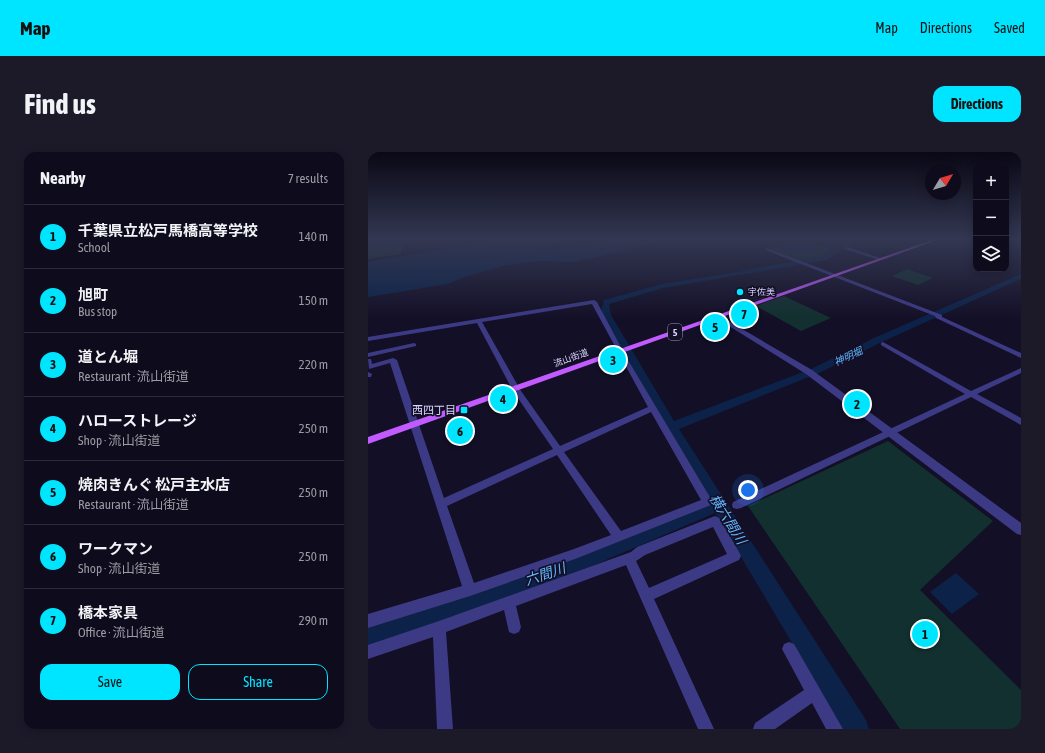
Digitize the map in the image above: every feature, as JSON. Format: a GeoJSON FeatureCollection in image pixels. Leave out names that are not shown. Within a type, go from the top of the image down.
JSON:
{"type":"FeatureCollection","features":[{"type":"Feature","properties":{"kind":"main road","name":"流山街道"},"geometry":{"type":"LineString","coordinates":[[368,441],[861,266]]}},
{"type":"Feature","properties":{"kind":"street"},"geometry":{"type":"LineString","coordinates":[[812,266],[937,315],[1021,356]]}},
{"type":"Feature","properties":{"kind":"street"},"geometry":{"type":"LineString","coordinates":[[368,339],[594,302],[652,408],[707,502],[575,554],[470,590],[368,621]]}},
{"type":"Feature","properties":{"kind":"street"},"geometry":{"type":"LineString","coordinates":[[718,317],[811,374],[1021,530]]}},
{"type":"Feature","properties":{"kind":"street"},"geometry":{"type":"LineString","coordinates":[[479,322],[516,388],[618,536]]}},
{"type":"Feature","properties":{"kind":"street"},"geometry":{"type":"LineString","coordinates":[[883,344],[1021,422]]}},
{"type":"Feature","properties":{"kind":"street"},"geometry":{"type":"LineString","coordinates":[[368,355],[414,345]]}},
{"type":"Feature","properties":{"kind":"street"},"geometry":{"type":"LineString","coordinates":[[368,369],[393,360],[470,590]]}},
{"type":"Feature","properties":{"kind":"street"},"geometry":{"type":"LineString","coordinates":[[737,504],[1021,370]]}},
{"type":"Feature","properties":{"kind":"street"},"geometry":{"type":"LineString","coordinates":[[441,504],[652,408]]}},
{"type":"Feature","properties":{"kind":"street"},"geometry":{"type":"LineString","coordinates":[[368,652],[439,628],[629,558],[715,521],[735,556],[646,596]]}},
{"type":"Feature","properties":{"kind":"street"},"geometry":{"type":"LineString","coordinates":[[629,558],[706,729]]}},
{"type":"Feature","properties":{"kind":"street"},"geometry":{"type":"LineString","coordinates":[[509,602],[514,627]]}},
{"type":"Feature","properties":{"kind":"street"},"geometry":{"type":"LineString","coordinates":[[439,628],[445,729]]}},
{"type":"Feature","properties":{"kind":"street"},"geometry":{"type":"LineString","coordinates":[[789,649],[835,729]]}},
{"type":"Feature","properties":{"kind":"street"},"geometry":{"type":"LineString","coordinates":[[761,729],[814,692]]}},
{"type":"Feature","properties":{"kind":"green space"},"geometry":{"type":"Polygon","coordinates":[[[907,269],[933,278],[918,285],[892,276],[907,269]]]}},
{"type":"Feature","properties":{"kind":"green space"},"geometry":{"type":"Polygon","coordinates":[[[784,296],[831,318],[801,331],[756,306],[784,296]]]}},
{"type":"Feature","properties":{"kind":"green space"},"geometry":{"type":"Polygon","coordinates":[[[888,441],[993,521],[920,590],[1021,690],[1021,729],[900,729],[748,506],[888,441]]]}},
{"type":"Feature","properties":{"kind":"water"},"geometry":{"type":"Polygon","coordinates":[[[368,266],[504,266],[467,276],[448,284],[368,297],[368,266]]]}},
{"type":"Feature","properties":{"kind":"water"},"geometry":{"type":"Polygon","coordinates":[[[956,573],[979,594],[952,614],[930,592],[956,573]]]}},
{"type":"Feature","properties":{"kind":"waterway","name":"横六間川"},"geometry":{"type":"LineString","coordinates":[[740,273],[780,266]]}},
{"type":"Feature","properties":{"kind":"waterway","name":"横六間川"},"geometry":{"type":"LineString","coordinates":[[607,302],[662,286],[734,274]]}},
{"type":"Feature","properties":{"kind":"waterway","name":"神明堀"},"geometry":{"type":"LineString","coordinates":[[671,427],[815,371],[878,340],[1021,276]]}},
{"type":"Feature","properties":{"kind":"waterway","name":"横六間川"},"geometry":{"type":"LineString","coordinates":[[606,306],[606,315],[671,427]]}},
{"type":"Feature","properties":{"kind":"waterway","name":"横六間川"},"geometry":{"type":"LineString","coordinates":[[671,427],[719,504]]}},
{"type":"Feature","properties":{"kind":"waterway","name":"六間川"},"geometry":{"type":"LineString","coordinates":[[368,636],[585,560],[719,504]]}},
{"type":"Feature","properties":{"kind":"waterway","name":"横六間川"},"geometry":{"type":"LineString","coordinates":[[719,504],[857,729]]}},
{"type":"Feature","properties":{"kind":"place","name":"宇佐美"},"geometry":{"type":"Point","coordinates":[740,292]}},
{"type":"Feature","properties":{"kind":"place","name":"橋本家具"},"geometry":{"type":"Point","coordinates":[744,314]}},
{"type":"Feature","properties":{"kind":"place","name":"焼肉きんぐ 松戸主水店"},"geometry":{"type":"Point","coordinates":[715,327]}},
{"type":"Feature","properties":{"kind":"place","name":"道とん堀"},"geometry":{"type":"Point","coordinates":[613,360]}},
{"type":"Feature","properties":{"kind":"place","name":"ハローストレージ"},"geometry":{"type":"Point","coordinates":[503,399]}},
{"type":"Feature","properties":{"kind":"place","name":"旭町"},"geometry":{"type":"Point","coordinates":[857,404]}},
{"type":"Feature","properties":{"kind":"place","name":"西四丁目"},"geometry":{"type":"Point","coordinates":[464,410]}},
{"type":"Feature","properties":{"kind":"place","name":"ワークマン"},"geometry":{"type":"Point","coordinates":[460,431]}},
{"type":"Feature","properties":{"kind":"place","name":"千葉県立松戸馬橋高等学校"},"geometry":{"type":"Point","coordinates":[925,634]}}]}
